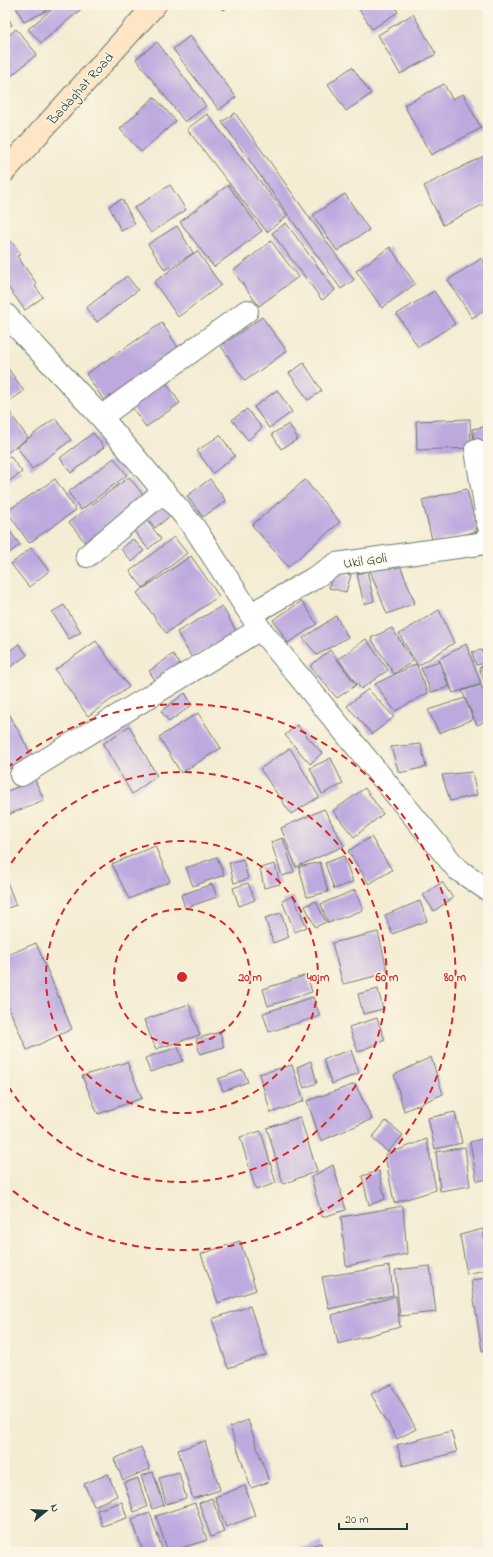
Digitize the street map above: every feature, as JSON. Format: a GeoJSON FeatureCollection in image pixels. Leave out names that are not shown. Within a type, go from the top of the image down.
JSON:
{"type":"FeatureCollection","features":[{"type":"Feature","properties":{"kind":"main road","name":"Badaghat Road"},"geometry":{"type":"LineString","coordinates":[[5,171],[152,6]]}},
{"type":"Feature","properties":{"kind":"street"},"geometry":{"type":"LineString","coordinates":[[101,418],[247,311]]}},
{"type":"Feature","properties":{"kind":"street"},"geometry":{"type":"LineString","coordinates":[[5,314],[101,418],[194,527],[256,621],[457,869],[488,890]]}},
{"type":"Feature","properties":{"kind":"street"},"geometry":{"type":"LineString","coordinates":[[476,450],[488,524]]}},
{"type":"Feature","properties":{"kind":"street"},"geometry":{"type":"LineString","coordinates":[[86,556],[164,491]]}},
{"type":"Feature","properties":{"kind":"street","name":"Ukil Goli"},"geometry":{"type":"LineString","coordinates":[[21,775],[256,621],[311,580],[336,564],[479,544],[486,541],[488,538]]}},
{"type":"Feature","properties":{"kind":"building"},"geometry":{"type":"Polygon","coordinates":[[[15,5],[53,5],[54,7],[24,22],[15,5]]]}},
{"type":"Feature","properties":{"kind":"building"},"geometry":{"type":"Polygon","coordinates":[[[57,5],[86,5],[41,43],[28,29],[57,5]]]}},
{"type":"Feature","properties":{"kind":"building"},"geometry":{"type":"Polygon","coordinates":[[[218,5],[229,5],[224,10],[218,5]]]}},
{"type":"Feature","properties":{"kind":"building"},"geometry":{"type":"Polygon","coordinates":[[[361,5],[394,5],[398,12],[372,29],[358,7],[361,5]]]}},
{"type":"Feature","properties":{"kind":"building"},"geometry":{"type":"Polygon","coordinates":[[[5,12],[12,25],[5,28],[5,12]]]}},
{"type":"Feature","properties":{"kind":"building"},"geometry":{"type":"Polygon","coordinates":[[[413,14],[436,54],[400,74],[378,35],[413,14]]]}},
{"type":"Feature","properties":{"kind":"building"},"geometry":{"type":"Polygon","coordinates":[[[16,29],[37,54],[5,81],[5,39],[16,29]]]}},
{"type":"Feature","properties":{"kind":"building"},"geometry":{"type":"Polygon","coordinates":[[[190,36],[236,97],[219,110],[173,49],[190,36]]]}},
{"type":"Feature","properties":{"kind":"building"},"geometry":{"type":"Polygon","coordinates":[[[157,42],[206,106],[185,122],[136,59],[157,42]]]}},
{"type":"Feature","properties":{"kind":"building"},"geometry":{"type":"Polygon","coordinates":[[[352,67],[371,94],[346,111],[328,84],[352,67]]]}},
{"type":"Feature","properties":{"kind":"building"},"geometry":{"type":"Polygon","coordinates":[[[444,84],[452,99],[463,94],[481,128],[431,155],[404,105],[444,84]]]}},
{"type":"Feature","properties":{"kind":"building"},"geometry":{"type":"Polygon","coordinates":[[[154,97],[176,121],[141,152],[120,129],[154,97]]]}},
{"type":"Feature","properties":{"kind":"building"},"geometry":{"type":"Polygon","coordinates":[[[235,113],[354,280],[341,289],[222,122],[235,113]]]}},
{"type":"Feature","properties":{"kind":"building"},"geometry":{"type":"Polygon","coordinates":[[[207,114],[287,216],[267,232],[187,129],[207,114]]]}},
{"type":"Feature","properties":{"kind":"building"},"geometry":{"type":"Polygon","coordinates":[[[488,154],[488,202],[443,225],[424,186],[488,154]]]}},
{"type":"Feature","properties":{"kind":"building"},"geometry":{"type":"Polygon","coordinates":[[[170,185],[186,210],[151,233],[134,208],[170,185]]]}},
{"type":"Feature","properties":{"kind":"building"},"geometry":{"type":"Polygon","coordinates":[[[228,185],[262,231],[214,267],[180,222],[228,185]]]}},
{"type":"Feature","properties":{"kind":"building"},"geometry":{"type":"Polygon","coordinates":[[[345,194],[369,230],[337,251],[313,215],[345,194]]]}},
{"type":"Feature","properties":{"kind":"building"},"geometry":{"type":"Polygon","coordinates":[[[122,199],[135,224],[121,231],[109,206],[122,199]]]}},
{"type":"Feature","properties":{"kind":"building"},"geometry":{"type":"Polygon","coordinates":[[[286,223],[335,290],[322,300],[272,233],[286,223]]]}},
{"type":"Feature","properties":{"kind":"building"},"geometry":{"type":"Polygon","coordinates":[[[177,226],[193,253],[165,270],[148,244],[177,226]]]}},
{"type":"Feature","properties":{"kind":"building"},"geometry":{"type":"Polygon","coordinates":[[[11,241],[21,254],[17,256],[37,284],[35,286],[43,297],[25,310],[5,283],[5,245],[11,241]]]}},
{"type":"Feature","properties":{"kind":"building"},"geometry":{"type":"Polygon","coordinates":[[[271,241],[298,277],[259,306],[233,271],[271,241]]]}},
{"type":"Feature","properties":{"kind":"building"},"geometry":{"type":"Polygon","coordinates":[[[390,247],[415,284],[382,308],[356,271],[390,247]]]}},
{"type":"Feature","properties":{"kind":"building"},"geometry":{"type":"Polygon","coordinates":[[[197,251],[221,285],[178,317],[154,282],[197,251]]]}},
{"type":"Feature","properties":{"kind":"building"},"geometry":{"type":"Polygon","coordinates":[[[482,258],[488,268],[488,308],[472,318],[448,280],[482,258]]]}},
{"type":"Feature","properties":{"kind":"building"},"geometry":{"type":"Polygon","coordinates":[[[127,276],[138,290],[97,322],[86,308],[127,276]]]}},
{"type":"Feature","properties":{"kind":"building"},"geometry":{"type":"Polygon","coordinates":[[[434,291],[455,324],[418,347],[397,314],[434,291]]]}},
{"type":"Feature","properties":{"kind":"building"},"geometry":{"type":"Polygon","coordinates":[[[262,317],[287,351],[245,381],[221,346],[262,317]]]}},
{"type":"Feature","properties":{"kind":"building"},"geometry":{"type":"Polygon","coordinates":[[[162,323],[181,352],[105,402],[86,374],[162,323]]]}},
{"type":"Feature","properties":{"kind":"building"},"geometry":{"type":"Polygon","coordinates":[[[304,363],[322,391],[308,400],[289,373],[304,363]]]}},
{"type":"Feature","properties":{"kind":"building"},"geometry":{"type":"Polygon","coordinates":[[[5,364],[24,391],[5,404],[5,364]]]}},
{"type":"Feature","properties":{"kind":"building"},"geometry":{"type":"Polygon","coordinates":[[[165,381],[180,403],[146,427],[131,406],[165,381]]]}},
{"type":"Feature","properties":{"kind":"building"},"geometry":{"type":"Polygon","coordinates":[[[277,390],[292,412],[269,428],[254,407],[277,390]]]}},
{"type":"Feature","properties":{"kind":"building"},"geometry":{"type":"Polygon","coordinates":[[[7,409],[28,438],[5,454],[5,410],[7,409]]]}},
{"type":"Feature","properties":{"kind":"building"},"geometry":{"type":"Polygon","coordinates":[[[247,409],[262,428],[248,440],[232,420],[247,409]]]}},
{"type":"Feature","properties":{"kind":"building"},"geometry":{"type":"Polygon","coordinates":[[[55,418],[71,440],[32,469],[17,447],[55,418]]]}},
{"type":"Feature","properties":{"kind":"building"},"geometry":{"type":"Polygon","coordinates":[[[470,419],[471,448],[417,450],[416,421],[470,419]]]}},
{"type":"Feature","properties":{"kind":"building"},"geometry":{"type":"Polygon","coordinates":[[[289,424],[298,439],[281,449],[272,434],[289,424]]]}},
{"type":"Feature","properties":{"kind":"building"},"geometry":{"type":"Polygon","coordinates":[[[488,426],[488,452],[477,454],[472,429],[488,426]]]}},
{"type":"Feature","properties":{"kind":"building"},"geometry":{"type":"Polygon","coordinates":[[[93,433],[104,447],[71,473],[60,458],[93,433]]]}},
{"type":"Feature","properties":{"kind":"building"},"geometry":{"type":"Polygon","coordinates":[[[220,435],[235,456],[213,473],[197,451],[220,435]]]}},
{"type":"Feature","properties":{"kind":"building"},"geometry":{"type":"Polygon","coordinates":[[[10,456],[22,472],[5,484],[5,460],[10,456]]]}},
{"type":"Feature","properties":{"kind":"building"},"geometry":{"type":"Polygon","coordinates":[[[114,458],[127,475],[81,510],[68,492],[114,458]]]}},
{"type":"Feature","properties":{"kind":"building"},"geometry":{"type":"Polygon","coordinates":[[[129,477],[148,501],[88,546],[69,522],[129,477]]]}},
{"type":"Feature","properties":{"kind":"building"},"geometry":{"type":"Polygon","coordinates":[[[55,479],[76,510],[29,543],[7,511],[55,479]]]}},
{"type":"Feature","properties":{"kind":"building"},"geometry":{"type":"Polygon","coordinates":[[[210,479],[226,501],[203,517],[187,496],[210,479]]]}},
{"type":"Feature","properties":{"kind":"building"},"geometry":{"type":"Polygon","coordinates":[[[305,480],[340,522],[288,567],[252,525],[305,480]]]}},
{"type":"Feature","properties":{"kind":"building"},"geometry":{"type":"Polygon","coordinates":[[[467,489],[477,531],[433,543],[422,500],[467,489]]]}},
{"type":"Feature","properties":{"kind":"building"},"geometry":{"type":"Polygon","coordinates":[[[166,498],[176,511],[155,528],[145,515],[166,498]]]}},
{"type":"Feature","properties":{"kind":"building"},"geometry":{"type":"Polygon","coordinates":[[[144,517],[161,539],[148,549],[131,527],[144,517]]]}},
{"type":"Feature","properties":{"kind":"building"},"geometry":{"type":"Polygon","coordinates":[[[5,524],[20,545],[5,556],[5,524]]]}},
{"type":"Feature","properties":{"kind":"building"},"geometry":{"type":"Polygon","coordinates":[[[174,537],[187,553],[143,588],[130,571],[174,537]]]}},
{"type":"Feature","properties":{"kind":"building"},"geometry":{"type":"Polygon","coordinates":[[[133,539],[144,551],[132,562],[121,549],[133,539]]]}},
{"type":"Feature","properties":{"kind":"building"},"geometry":{"type":"Polygon","coordinates":[[[31,548],[49,571],[29,587],[11,564],[31,548]]]}},
{"type":"Feature","properties":{"kind":"building"},"geometry":{"type":"Polygon","coordinates":[[[191,556],[219,596],[166,633],[137,593],[191,556]]]}},
{"type":"Feature","properties":{"kind":"building"},"geometry":{"type":"Polygon","coordinates":[[[398,560],[415,603],[387,614],[370,571],[398,560]]]}},
{"type":"Feature","properties":{"kind":"building"},"geometry":{"type":"Polygon","coordinates":[[[333,570],[351,575],[346,592],[329,588],[333,570]]]}},
{"type":"Feature","properties":{"kind":"building"},"geometry":{"type":"Polygon","coordinates":[[[367,571],[374,601],[364,604],[357,574],[367,571]]]}},
{"type":"Feature","properties":{"kind":"building"},"geometry":{"type":"Polygon","coordinates":[[[302,601],[317,624],[288,643],[273,620],[302,601]]]}},
{"type":"Feature","properties":{"kind":"building"},"geometry":{"type":"Polygon","coordinates":[[[64,605],[81,632],[69,639],[52,612],[64,605]]]}},
{"type":"Feature","properties":{"kind":"building"},"geometry":{"type":"Polygon","coordinates":[[[222,606],[237,633],[192,658],[177,632],[222,606]]]}},
{"type":"Feature","properties":{"kind":"building"},"geometry":{"type":"Polygon","coordinates":[[[439,610],[454,643],[418,666],[399,634],[439,610]]]}},
{"type":"Feature","properties":{"kind":"building"},"geometry":{"type":"Polygon","coordinates":[[[336,616],[348,637],[317,655],[303,638],[336,616]]]}},
{"type":"Feature","properties":{"kind":"building"},"geometry":{"type":"Polygon","coordinates":[[[392,628],[413,661],[394,674],[371,638],[392,628]]]}},
{"type":"Feature","properties":{"kind":"building"},"geometry":{"type":"Polygon","coordinates":[[[366,639],[388,670],[361,689],[338,659],[366,639]]]}},
{"type":"Feature","properties":{"kind":"building"},"geometry":{"type":"Polygon","coordinates":[[[96,641],[129,687],[88,716],[55,670],[96,641]]]}},
{"type":"Feature","properties":{"kind":"building"},"geometry":{"type":"Polygon","coordinates":[[[19,644],[27,655],[5,671],[5,654],[19,644]]]}},
{"type":"Feature","properties":{"kind":"building"},"geometry":{"type":"Polygon","coordinates":[[[466,644],[481,684],[453,693],[439,659],[466,644]]]}},
{"type":"Feature","properties":{"kind":"building"},"geometry":{"type":"Polygon","coordinates":[[[330,650],[356,685],[337,698],[310,666],[330,650]]]}},
{"type":"Feature","properties":{"kind":"building"},"geometry":{"type":"Polygon","coordinates":[[[482,650],[486,663],[476,665],[472,652],[482,650]]]}},
{"type":"Feature","properties":{"kind":"building"},"geometry":{"type":"Polygon","coordinates":[[[173,654],[181,666],[157,683],[149,671],[173,654]]]}},
{"type":"Feature","properties":{"kind":"building"},"geometry":{"type":"Polygon","coordinates":[[[439,661],[449,687],[431,692],[421,668],[439,661]]]}},
{"type":"Feature","properties":{"kind":"building"},"geometry":{"type":"Polygon","coordinates":[[[416,664],[428,693],[395,711],[375,684],[416,664]]]}},
{"type":"Feature","properties":{"kind":"building"},"geometry":{"type":"Polygon","coordinates":[[[488,665],[488,690],[479,667],[488,665]]]}},
{"type":"Feature","properties":{"kind":"building"},"geometry":{"type":"Polygon","coordinates":[[[481,685],[488,700],[488,720],[477,725],[462,691],[481,685]]]}},
{"type":"Feature","properties":{"kind":"building"},"geometry":{"type":"Polygon","coordinates":[[[368,689],[394,717],[372,734],[347,706],[368,689]]]}},
{"type":"Feature","properties":{"kind":"building"},"geometry":{"type":"Polygon","coordinates":[[[185,693],[192,705],[169,722],[161,711],[185,693]]]}},
{"type":"Feature","properties":{"kind":"building"},"geometry":{"type":"Polygon","coordinates":[[[465,698],[473,719],[439,733],[428,710],[465,698]]]}},
{"type":"Feature","properties":{"kind":"building"},"geometry":{"type":"Polygon","coordinates":[[[5,706],[32,756],[5,771],[5,706]]]}},
{"type":"Feature","properties":{"kind":"building"},"geometry":{"type":"Polygon","coordinates":[[[198,713],[221,748],[181,773],[159,737],[198,713]]]}},
{"type":"Feature","properties":{"kind":"building"},"geometry":{"type":"Polygon","coordinates":[[[297,725],[322,753],[310,764],[285,735],[297,725]]]}},
{"type":"Feature","properties":{"kind":"building"},"geometry":{"type":"Polygon","coordinates":[[[129,726],[157,776],[132,794],[103,744],[129,726]]]}},
{"type":"Feature","properties":{"kind":"building"},"geometry":{"type":"Polygon","coordinates":[[[421,744],[426,767],[399,773],[391,747],[421,744]]]}},
{"type":"Feature","properties":{"kind":"building"},"geometry":{"type":"Polygon","coordinates":[[[290,748],[319,797],[291,814],[260,769],[290,748]]]}},
{"type":"Feature","properties":{"kind":"building"},"geometry":{"type":"Polygon","coordinates":[[[331,758],[343,784],[322,794],[310,768],[331,758]]]}},
{"type":"Feature","properties":{"kind":"building"},"geometry":{"type":"Polygon","coordinates":[[[472,772],[477,795],[450,801],[442,775],[472,772]]]}},
{"type":"Feature","properties":{"kind":"building"},"geometry":{"type":"Polygon","coordinates":[[[35,780],[44,800],[5,816],[5,792],[35,780]]]}},
{"type":"Feature","properties":{"kind":"building"},"geometry":{"type":"Polygon","coordinates":[[[365,788],[383,814],[354,837],[333,811],[365,788]]]}},
{"type":"Feature","properties":{"kind":"building"},"geometry":{"type":"Polygon","coordinates":[[[324,809],[344,846],[296,867],[281,828],[324,809]]]}},
{"type":"Feature","properties":{"kind":"building"},"geometry":{"type":"Polygon","coordinates":[[[371,837],[392,870],[369,884],[348,851],[371,837]]]}},
{"type":"Feature","properties":{"kind":"building"},"geometry":{"type":"Polygon","coordinates":[[[283,838],[294,872],[282,876],[271,842],[283,838]]]}},
{"type":"Feature","properties":{"kind":"building"},"geometry":{"type":"Polygon","coordinates":[[[155,846],[170,881],[129,899],[112,864],[155,846]]]}},
{"type":"Feature","properties":{"kind":"building"},"geometry":{"type":"Polygon","coordinates":[[[344,856],[353,882],[334,889],[325,863],[344,856]]]}},
{"type":"Feature","properties":{"kind":"building"},"geometry":{"type":"Polygon","coordinates":[[[217,857],[224,875],[193,886],[186,868],[217,857]]]}},
{"type":"Feature","properties":{"kind":"building"},"geometry":{"type":"Polygon","coordinates":[[[243,859],[248,879],[234,883],[229,863],[243,859]]]}},
{"type":"Feature","properties":{"kind":"building"},"geometry":{"type":"Polygon","coordinates":[[[320,862],[328,892],[307,897],[299,867],[320,862]]]}},
{"type":"Feature","properties":{"kind":"building"},"geometry":{"type":"Polygon","coordinates":[[[275,864],[280,884],[264,888],[260,868],[275,864]]]}},
{"type":"Feature","properties":{"kind":"building"},"geometry":{"type":"Polygon","coordinates":[[[5,877],[16,905],[5,909],[5,877]]]}},
{"type":"Feature","properties":{"kind":"building"},"geometry":{"type":"Polygon","coordinates":[[[442,882],[453,898],[434,911],[423,895],[442,882]]]}},
{"type":"Feature","properties":{"kind":"building"},"geometry":{"type":"Polygon","coordinates":[[[248,883],[255,900],[239,906],[233,888],[248,883]]]}},
{"type":"Feature","properties":{"kind":"building"},"geometry":{"type":"Polygon","coordinates":[[[212,884],[217,897],[185,908],[181,895],[212,884]]]}},
{"type":"Feature","properties":{"kind":"building"},"geometry":{"type":"Polygon","coordinates":[[[355,890],[363,910],[328,923],[321,904],[355,890]]]}},
{"type":"Feature","properties":{"kind":"building"},"geometry":{"type":"Polygon","coordinates":[[[293,896],[307,927],[295,932],[282,901],[293,896]]]}},
{"type":"Feature","properties":{"kind":"building"},"geometry":{"type":"Polygon","coordinates":[[[316,901],[326,922],[315,927],[305,906],[316,901]]]}},
{"type":"Feature","properties":{"kind":"building"},"geometry":{"type":"Polygon","coordinates":[[[420,901],[427,921],[392,934],[385,915],[420,901]]]}},
{"type":"Feature","properties":{"kind":"building"},"geometry":{"type":"Polygon","coordinates":[[[281,913],[289,937],[273,943],[265,918],[281,913]]]}},
{"type":"Feature","properties":{"kind":"building"},"geometry":{"type":"Polygon","coordinates":[[[378,932],[388,973],[343,984],[332,943],[378,932]]]}},
{"type":"Feature","properties":{"kind":"building"},"geometry":{"type":"Polygon","coordinates":[[[36,943],[72,1029],[27,1050],[5,999],[5,956],[36,943]]]}},
{"type":"Feature","properties":{"kind":"building"},"geometry":{"type":"Polygon","coordinates":[[[307,975],[312,992],[268,1006],[263,989],[307,975]]]}},
{"type":"Feature","properties":{"kind":"building"},"geometry":{"type":"Polygon","coordinates":[[[378,989],[383,1009],[363,1014],[358,994],[378,989]]]}},
{"type":"Feature","properties":{"kind":"building"},"geometry":{"type":"Polygon","coordinates":[[[313,997],[320,1016],[269,1032],[263,1013],[313,997]]]}},
{"type":"Feature","properties":{"kind":"building"},"geometry":{"type":"Polygon","coordinates":[[[189,1004],[200,1035],[156,1049],[144,1020],[189,1004]]]}},
{"type":"Feature","properties":{"kind":"building"},"geometry":{"type":"Polygon","coordinates":[[[377,1018],[385,1040],[358,1052],[349,1027],[377,1018]]]}},
{"type":"Feature","properties":{"kind":"building"},"geometry":{"type":"Polygon","coordinates":[[[220,1032],[224,1047],[200,1054],[196,1039],[220,1032]]]}},
{"type":"Feature","properties":{"kind":"building"},"geometry":{"type":"Polygon","coordinates":[[[178,1047],[183,1061],[150,1072],[145,1058],[178,1047]]]}},
{"type":"Feature","properties":{"kind":"building"},"geometry":{"type":"Polygon","coordinates":[[[351,1050],[359,1073],[332,1084],[323,1059],[351,1050]]]}},
{"type":"Feature","properties":{"kind":"building"},"geometry":{"type":"Polygon","coordinates":[[[431,1057],[443,1094],[404,1111],[394,1075],[431,1057]]]}},
{"type":"Feature","properties":{"kind":"building"},"geometry":{"type":"Polygon","coordinates":[[[311,1061],[317,1083],[304,1088],[297,1067],[311,1061]]]}},
{"type":"Feature","properties":{"kind":"building"},"geometry":{"type":"Polygon","coordinates":[[[127,1062],[142,1098],[98,1114],[82,1076],[127,1062]]]}},
{"type":"Feature","properties":{"kind":"building"},"geometry":{"type":"Polygon","coordinates":[[[292,1065],[304,1101],[271,1113],[259,1074],[292,1065]]]}},
{"type":"Feature","properties":{"kind":"building"},"geometry":{"type":"Polygon","coordinates":[[[243,1070],[248,1082],[223,1091],[218,1079],[243,1070]]]}},
{"type":"Feature","properties":{"kind":"building"},"geometry":{"type":"Polygon","coordinates":[[[355,1084],[372,1119],[321,1141],[307,1101],[355,1084]]]}},
{"type":"Feature","properties":{"kind":"building"},"geometry":{"type":"Polygon","coordinates":[[[455,1112],[462,1143],[435,1149],[428,1118],[455,1112]]]}},
{"type":"Feature","properties":{"kind":"building"},"geometry":{"type":"Polygon","coordinates":[[[300,1117],[317,1171],[283,1184],[267,1128],[300,1117]]]}},
{"type":"Feature","properties":{"kind":"building"},"geometry":{"type":"Polygon","coordinates":[[[386,1121],[403,1135],[388,1152],[372,1138],[386,1121]]]}},
{"type":"Feature","properties":{"kind":"building"},"geometry":{"type":"Polygon","coordinates":[[[261,1131],[276,1183],[256,1190],[240,1137],[261,1131]]]}},
{"type":"Feature","properties":{"kind":"building"},"geometry":{"type":"Polygon","coordinates":[[[488,1137],[488,1179],[477,1181],[470,1142],[488,1137]]]}},
{"type":"Feature","properties":{"kind":"building"},"geometry":{"type":"Polygon","coordinates":[[[427,1139],[436,1190],[394,1203],[385,1155],[427,1139]]]}},
{"type":"Feature","properties":{"kind":"building"},"geometry":{"type":"Polygon","coordinates":[[[465,1147],[470,1186],[440,1191],[436,1152],[465,1147]]]}},
{"type":"Feature","properties":{"kind":"building"},"geometry":{"type":"Polygon","coordinates":[[[333,1165],[346,1210],[322,1217],[311,1177],[333,1165]]]}},
{"type":"Feature","properties":{"kind":"building"},"geometry":{"type":"Polygon","coordinates":[[[379,1171],[385,1199],[369,1205],[362,1176],[379,1171]]]}},
{"type":"Feature","properties":{"kind":"building"},"geometry":{"type":"Polygon","coordinates":[[[403,1206],[407,1254],[346,1266],[341,1217],[403,1206]]]}},
{"type":"Feature","properties":{"kind":"building"},"geometry":{"type":"Polygon","coordinates":[[[483,1229],[488,1269],[467,1274],[460,1235],[483,1229]]]}},
{"type":"Feature","properties":{"kind":"building"},"geometry":{"type":"Polygon","coordinates":[[[240,1241],[256,1290],[218,1303],[201,1254],[240,1241]]]}},
{"type":"Feature","properties":{"kind":"building"},"geometry":{"type":"Polygon","coordinates":[[[390,1266],[393,1295],[329,1309],[322,1277],[390,1266]]]}},
{"type":"Feature","properties":{"kind":"building"},"geometry":{"type":"Polygon","coordinates":[[[430,1266],[436,1312],[400,1316],[395,1270],[430,1266]]]}},
{"type":"Feature","properties":{"kind":"building"},"geometry":{"type":"Polygon","coordinates":[[[488,1278],[488,1349],[482,1351],[471,1280],[488,1278]]]}},
{"type":"Feature","properties":{"kind":"building"},"geometry":{"type":"Polygon","coordinates":[[[396,1296],[400,1327],[338,1344],[332,1315],[396,1296]]]}},
{"type":"Feature","properties":{"kind":"building"},"geometry":{"type":"Polygon","coordinates":[[[250,1306],[266,1355],[228,1368],[212,1319],[250,1306]]]}},
{"type":"Feature","properties":{"kind":"building"},"geometry":{"type":"Polygon","coordinates":[[[391,1384],[416,1429],[397,1439],[371,1394],[391,1384]]]}},
{"type":"Feature","properties":{"kind":"building"},"geometry":{"type":"Polygon","coordinates":[[[248,1420],[269,1482],[251,1488],[230,1427],[248,1420]]]}},
{"type":"Feature","properties":{"kind":"building"},"geometry":{"type":"Polygon","coordinates":[[[451,1431],[457,1452],[403,1466],[397,1445],[451,1431]]]}},
{"type":"Feature","properties":{"kind":"building"},"geometry":{"type":"Polygon","coordinates":[[[205,1441],[220,1490],[193,1499],[178,1450],[205,1441]]]}},
{"type":"Feature","properties":{"kind":"building"},"geometry":{"type":"Polygon","coordinates":[[[141,1447],[150,1469],[123,1480],[114,1459],[141,1447]]]}},
{"type":"Feature","properties":{"kind":"building"},"geometry":{"type":"Polygon","coordinates":[[[153,1472],[164,1505],[152,1509],[141,1476],[153,1472]]]}},
{"type":"Feature","properties":{"kind":"building"},"geometry":{"type":"Polygon","coordinates":[[[179,1472],[186,1498],[166,1504],[159,1478],[179,1472]]]}},
{"type":"Feature","properties":{"kind":"building"},"geometry":{"type":"Polygon","coordinates":[[[108,1474],[117,1496],[94,1506],[84,1484],[108,1474]]]}},
{"type":"Feature","properties":{"kind":"building"},"geometry":{"type":"Polygon","coordinates":[[[138,1478],[147,1507],[134,1512],[124,1483],[138,1478]]]}},
{"type":"Feature","properties":{"kind":"building"},"geometry":{"type":"Polygon","coordinates":[[[245,1486],[255,1516],[226,1527],[215,1497],[245,1486]]]}},
{"type":"Feature","properties":{"kind":"building"},"geometry":{"type":"Polygon","coordinates":[[[212,1498],[224,1532],[211,1537],[199,1503],[212,1498]]]}},
{"type":"Feature","properties":{"kind":"building"},"geometry":{"type":"Polygon","coordinates":[[[122,1502],[127,1518],[102,1526],[97,1510],[122,1502]]]}},
{"type":"Feature","properties":{"kind":"building"},"geometry":{"type":"Polygon","coordinates":[[[195,1503],[207,1540],[168,1552],[156,1516],[195,1503]]]}},
{"type":"Feature","properties":{"kind":"building"},"geometry":{"type":"Polygon","coordinates":[[[150,1513],[163,1552],[143,1552],[132,1519],[150,1513]]]}},
{"type":"Feature","properties":{"kind":"building"},"geometry":{"type":"Polygon","coordinates":[[[321,1543],[323,1552],[288,1552],[288,1551],[321,1543]]]}}]}
